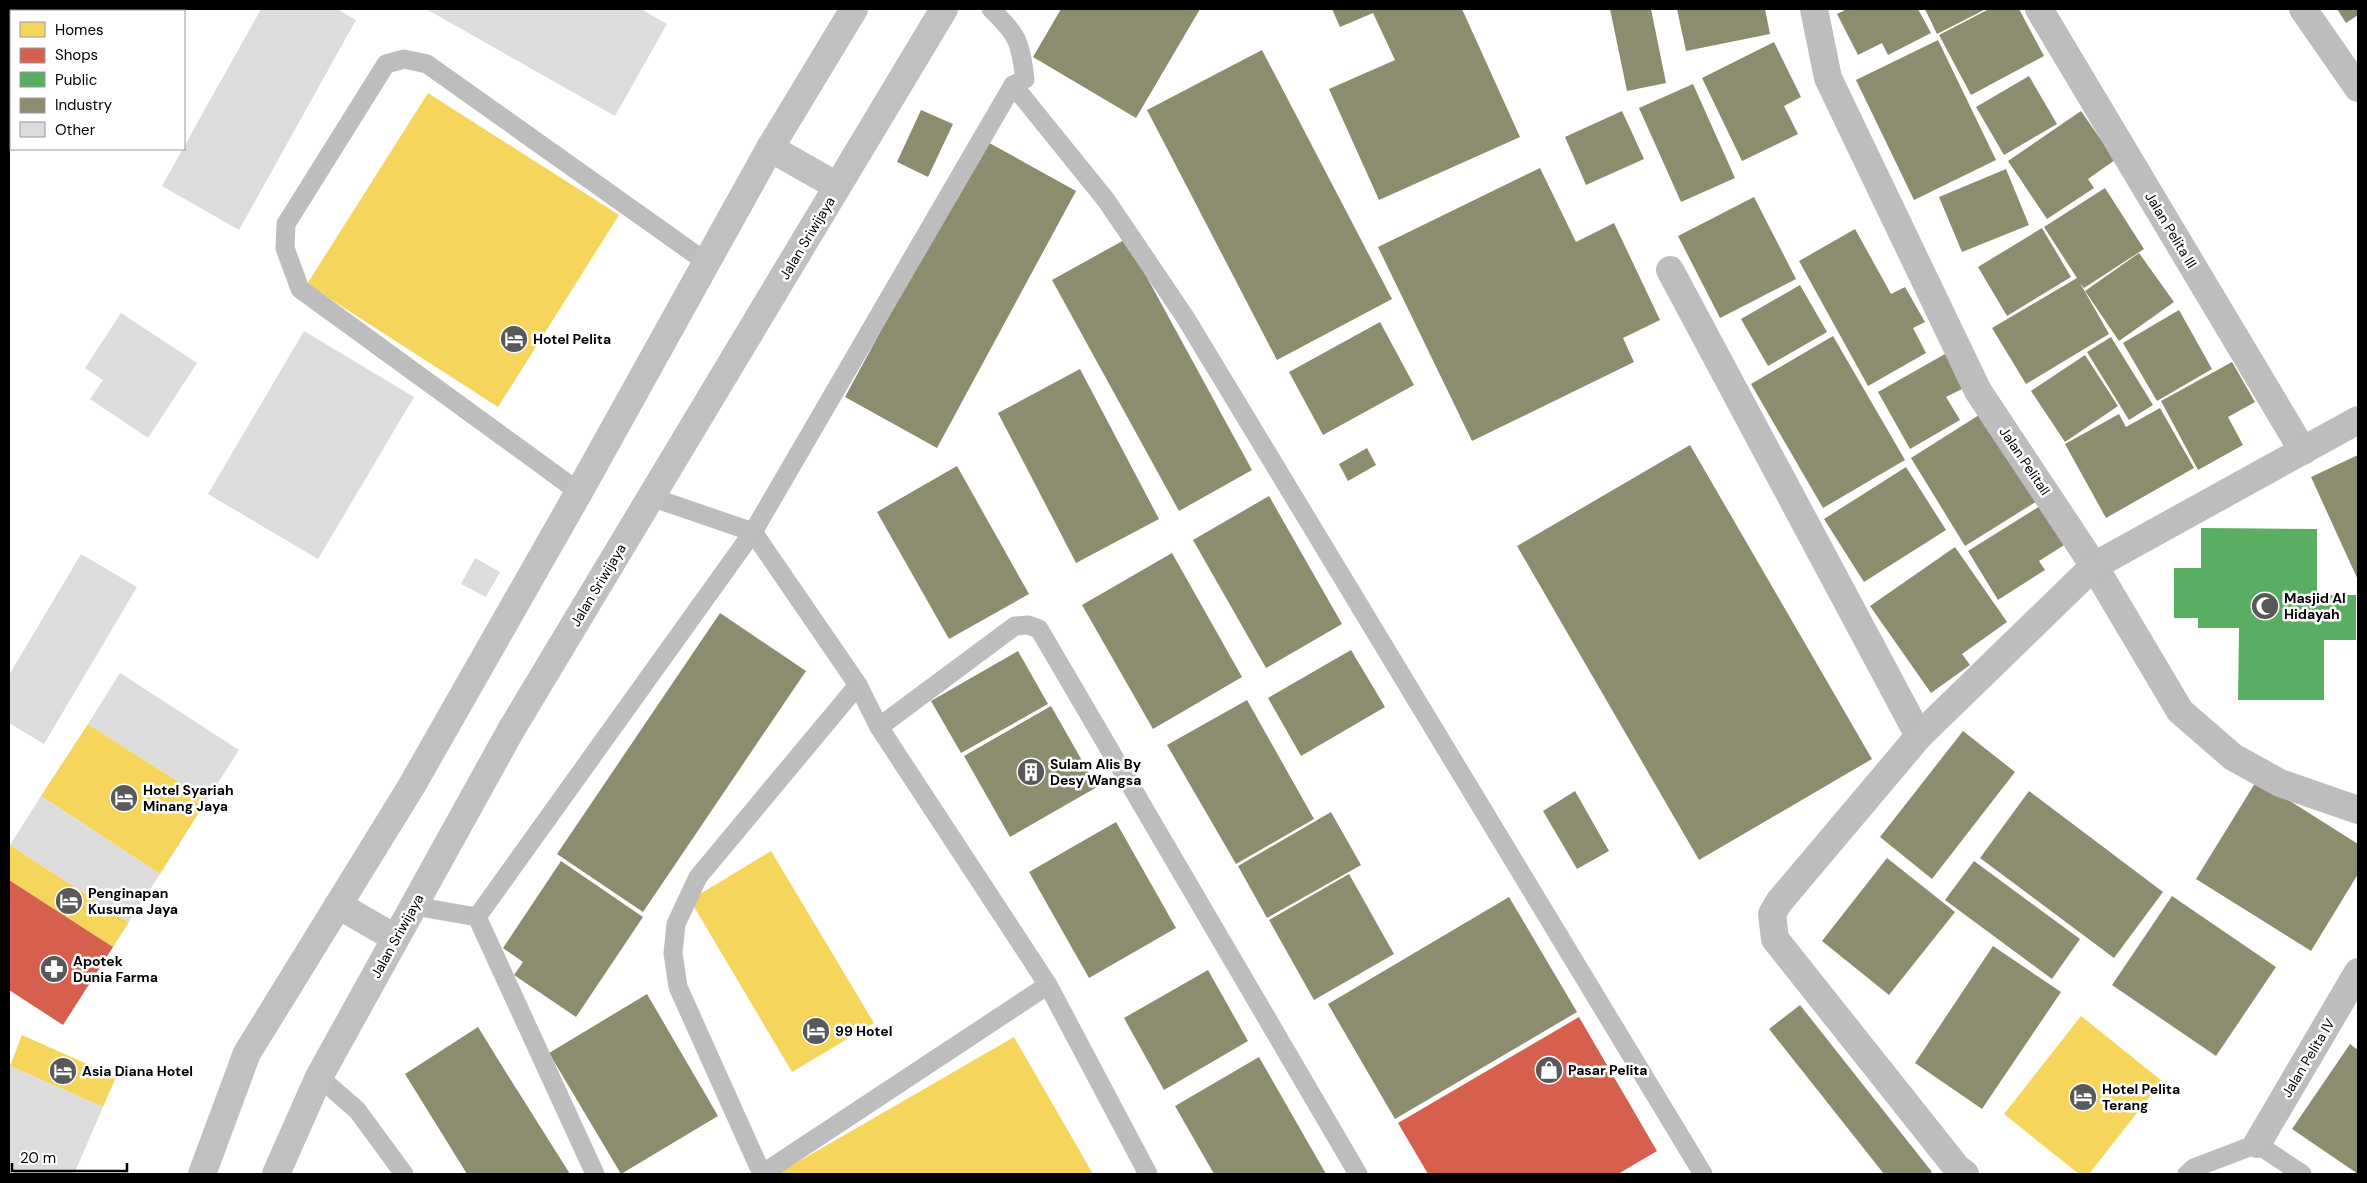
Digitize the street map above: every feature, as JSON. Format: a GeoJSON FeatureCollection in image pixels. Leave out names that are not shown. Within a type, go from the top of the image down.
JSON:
{"type":"FeatureCollection","features":[{"type":"Feature","properties":{"kind":"main road"},"geometry":{"type":"LineString","coordinates":[[202,1174],[248,1053],[411,786],[579,492],[770,148],[854,9]]}},
{"type":"Feature","properties":{"kind":"main road","name":"Jalan Sriwijaya"},"geometry":{"type":"LineString","coordinates":[[276,1174],[319,1078],[511,730],[944,9]]}},
{"type":"Feature","properties":{"kind":"main road"},"geometry":{"type":"LineString","coordinates":[[770,148],[837,186]]}},
{"type":"Feature","properties":{"kind":"main road"},"geometry":{"type":"LineString","coordinates":[[338,905],[396,938]]}},
{"type":"Feature","properties":{"kind":"street","name":"Jalan PelitaII"},"geometry":{"type":"LineString","coordinates":[[1814,9],[1828,78],[1978,391],[2094,566],[2180,711],[2233,757],[2280,783],[2358,810]]}},
{"type":"Feature","properties":{"kind":"street","name":"Jalan Pelita III"},"geometry":{"type":"LineString","coordinates":[[2039,9],[2303,451]]}},
{"type":"Feature","properties":{"kind":"street"},"geometry":{"type":"LineString","coordinates":[[2303,9],[2358,88]]}},
{"type":"Feature","properties":{"kind":"street"},"geometry":{"type":"LineString","coordinates":[[1670,270],[1919,736]]}},
{"type":"Feature","properties":{"kind":"street"},"geometry":{"type":"LineString","coordinates":[[1966,1174],[1957,1168],[1775,939],[1772,914],[1779,902],[1919,736],[2094,566],[2358,420]]}},
{"type":"Feature","properties":{"kind":"street","name":"Jalan Pelita IV"},"geometry":{"type":"LineString","coordinates":[[2257,1144],[2358,972]]}},
{"type":"Feature","properties":{"kind":"lane"},"geometry":{"type":"LineString","coordinates":[[477,917],[753,532],[1013,85],[1025,79],[1021,51],[1013,30],[991,9]]}},
{"type":"Feature","properties":{"kind":"lane"},"geometry":{"type":"LineString","coordinates":[[579,492],[300,289],[285,248],[286,224],[386,64],[404,59],[427,64],[706,262]]}},
{"type":"Feature","properties":{"kind":"lane"},"geometry":{"type":"LineString","coordinates":[[1013,85],[1106,200],[1185,317],[1703,1174]]}},
{"type":"Feature","properties":{"kind":"lane"},"geometry":{"type":"LineString","coordinates":[[651,497],[753,532],[858,686],[879,727],[1048,985],[1148,1174]]}},
{"type":"Feature","properties":{"kind":"lane"},"geometry":{"type":"LineString","coordinates":[[879,727],[1015,626],[1028,625],[1039,630],[1358,1174]]}},
{"type":"Feature","properties":{"kind":"lane"},"geometry":{"type":"LineString","coordinates":[[858,686],[698,876],[676,924],[673,952],[678,987],[762,1174],[1048,985]]}},
{"type":"Feature","properties":{"kind":"lane"},"geometry":{"type":"LineString","coordinates":[[414,906],[477,917]]}},
{"type":"Feature","properties":{"kind":"lane"},"geometry":{"type":"LineString","coordinates":[[477,917],[595,1174]]}},
{"type":"Feature","properties":{"kind":"lane"},"geometry":{"type":"LineString","coordinates":[[319,1078],[357,1110],[396,1171]]}},
{"type":"Feature","properties":{"kind":"lane"},"geometry":{"type":"LineString","coordinates":[[2187,1174],[2194,1168],[2257,1144],[2302,1174]]}},
{"type":"Feature","properties":{"kind":"building: Homes"},"geometry":{"type":"Polygon","coordinates":[[[428,93],[619,215],[498,407],[307,284],[428,93]]]}},
{"type":"Feature","properties":{"kind":"building: Homes","name":"Hotel Syariah Minang Jaya"},"geometry":{"type":"Polygon","coordinates":[[[88,724],[207,800],[160,874],[41,796],[88,724]]]}},
{"type":"Feature","properties":{"kind":"building: Homes","name":"Penginapan Kusuma Jaya"},"geometry":{"type":"Polygon","coordinates":[[[10,845],[129,922],[113,947],[9,880],[10,845]]]}},
{"type":"Feature","properties":{"kind":"building: Homes"},"geometry":{"type":"Polygon","coordinates":[[[771,851],[874,1023],[792,1072],[690,900],[771,851]]]}},
{"type":"Feature","properties":{"kind":"building: Homes","name":"Hotel Pelita Terang"},"geometry":{"type":"Polygon","coordinates":[[[2081,1016],[2162,1081],[2089,1174],[2079,1174],[2004,1114],[2081,1016]]]}},
{"type":"Feature","properties":{"kind":"building: Homes","name":"Asia Diana Hotel"},"geometry":{"type":"Polygon","coordinates":[[[22,1035],[116,1077],[103,1107],[10,1066],[22,1035]]]}},
{"type":"Feature","properties":{"kind":"building: Homes"},"geometry":{"type":"Polygon","coordinates":[[[1014,1037],[1093,1174],[777,1174],[1014,1037]]]}},
{"type":"Feature","properties":{"kind":"building: Shops","name":"Apotek Dunia Farma"},"geometry":{"type":"Polygon","coordinates":[[[9,880],[113,947],[63,1025],[9,990],[9,880]]]}},
{"type":"Feature","properties":{"kind":"building: Shops","name":"Pasar Pelita"},"geometry":{"type":"Polygon","coordinates":[[[1579,1017],[1657,1151],[1618,1174],[1428,1174],[1398,1123],[1579,1017]]]}},
{"type":"Feature","properties":{"kind":"building: Public","name":"Masjid Al Hidayah"},"geometry":{"type":"Polygon","coordinates":[[[2201,528],[2317,529],[2317,595],[2356,595],[2356,640],[2324,640],[2324,700],[2238,700],[2239,628],[2198,628],[2198,618],[2174,618],[2174,568],[2201,568],[2201,528]]]}},
{"type":"Feature","properties":{"kind":"building: Industry"},"geometry":{"type":"Polygon","coordinates":[[[1061,9],[1200,9],[1136,118],[1033,57],[1061,9]]]}},
{"type":"Feature","properties":{"kind":"building: Industry"},"geometry":{"type":"Polygon","coordinates":[[[1332,9],[1462,9],[1520,137],[1379,200],[1329,89],[1395,60],[1373,13],[1340,27],[1332,9]]]}},
{"type":"Feature","properties":{"kind":"building: Industry"},"geometry":{"type":"Polygon","coordinates":[[[1610,9],[1651,9],[1666,83],[1627,91],[1610,9]]]}},
{"type":"Feature","properties":{"kind":"building: Industry"},"geometry":{"type":"Polygon","coordinates":[[[1677,9],[1765,9],[1770,34],[1686,51],[1677,9]]]}},
{"type":"Feature","properties":{"kind":"building: Industry"},"geometry":{"type":"Polygon","coordinates":[[[1847,9],[1918,9],[1931,33],[1888,55],[1882,43],[1858,55],[1837,14],[1847,9]]]}},
{"type":"Feature","properties":{"kind":"building: Industry"},"geometry":{"type":"Polygon","coordinates":[[[1925,9],[1986,9],[1937,34],[1925,9]]]}},
{"type":"Feature","properties":{"kind":"building: Industry"},"geometry":{"type":"Polygon","coordinates":[[[1989,9],[2019,9],[2044,56],[1971,95],[1939,35],[1989,9]]]}},
{"type":"Feature","properties":{"kind":"building: Industry"},"geometry":{"type":"Polygon","coordinates":[[[2337,9],[2358,9],[2358,15],[2346,23],[2337,9]]]}},
{"type":"Feature","properties":{"kind":"building: Industry"},"geometry":{"type":"Polygon","coordinates":[[[1938,40],[1996,160],[1914,200],[1856,80],[1938,40]]]}},
{"type":"Feature","properties":{"kind":"building: Industry"},"geometry":{"type":"Polygon","coordinates":[[[1774,42],[1801,97],[1784,106],[1798,134],[1742,161],[1702,78],[1774,42]]]}},
{"type":"Feature","properties":{"kind":"building: Industry"},"geometry":{"type":"Polygon","coordinates":[[[1262,50],[1392,299],[1277,360],[1147,110],[1262,50]]]}},
{"type":"Feature","properties":{"kind":"building: Industry"},"geometry":{"type":"Polygon","coordinates":[[[2029,76],[2057,124],[2004,155],[1976,107],[2029,76]]]}},
{"type":"Feature","properties":{"kind":"building: Industry"},"geometry":{"type":"Polygon","coordinates":[[[1693,84],[1735,178],[1681,202],[1639,108],[1693,84]]]}},
{"type":"Feature","properties":{"kind":"building: Industry"},"geometry":{"type":"Polygon","coordinates":[[[921,110],[953,124],[928,177],[897,162],[921,110]]]}},
{"type":"Feature","properties":{"kind":"building: Industry"},"geometry":{"type":"Polygon","coordinates":[[[1622,111],[1644,159],[1586,185],[1565,137],[1622,111]]]}},
{"type":"Feature","properties":{"kind":"building: Industry"},"geometry":{"type":"Polygon","coordinates":[[[2081,111],[2115,160],[2088,179],[2094,188],[2047,219],[2008,161],[2081,111]]]}},
{"type":"Feature","properties":{"kind":"building: Industry"},"geometry":{"type":"Polygon","coordinates":[[[984,140],[1076,191],[937,448],[845,397],[984,140]]]}},
{"type":"Feature","properties":{"kind":"building: Industry"},"geometry":{"type":"Polygon","coordinates":[[[1540,168],[1576,242],[1614,223],[1660,320],[1623,338],[1634,362],[1472,441],[1378,247],[1540,168]]]}},
{"type":"Feature","properties":{"kind":"building: Industry"},"geometry":{"type":"Polygon","coordinates":[[[2006,169],[2029,225],[1962,252],[1939,197],[2006,169]]]}},
{"type":"Feature","properties":{"kind":"building: Industry"},"geometry":{"type":"Polygon","coordinates":[[[2105,188],[2144,249],[2084,288],[2080,283],[2109,334],[2026,384],[1992,328],[2077,278],[2044,227],[2105,188]]]}},
{"type":"Feature","properties":{"kind":"building: Industry"},"geometry":{"type":"Polygon","coordinates":[[[1754,197],[1796,279],[1720,318],[1678,236],[1754,197]]]}},
{"type":"Feature","properties":{"kind":"building: Industry"},"geometry":{"type":"Polygon","coordinates":[[[2042,228],[2071,277],[2007,316],[1978,267],[2042,228]]]}},
{"type":"Feature","properties":{"kind":"building: Industry"},"geometry":{"type":"Polygon","coordinates":[[[1855,229],[1891,294],[1905,287],[1925,322],[1913,328],[1926,353],[1868,386],[1799,261],[1855,229]]]}},
{"type":"Feature","properties":{"kind":"building: Industry"},"geometry":{"type":"Polygon","coordinates":[[[1126,239],[1252,470],[1179,511],[1052,280],[1126,239]]]}},
{"type":"Feature","properties":{"kind":"building: Industry"},"geometry":{"type":"Polygon","coordinates":[[[2139,253],[2174,302],[2119,341],[2085,291],[2139,253]]]}},
{"type":"Feature","properties":{"kind":"building: Industry"},"geometry":{"type":"Polygon","coordinates":[[[1800,285],[1827,332],[1768,366],[1741,319],[1800,285]]]}},
{"type":"Feature","properties":{"kind":"building: Industry"},"geometry":{"type":"Polygon","coordinates":[[[2179,310],[2212,369],[2157,401],[2123,343],[2179,310]]]}},
{"type":"Feature","properties":{"kind":"building: Industry"},"geometry":{"type":"Polygon","coordinates":[[[1380,322],[1414,385],[1323,435],[1289,372],[1380,322]]]}},
{"type":"Feature","properties":{"kind":"building: Industry"},"geometry":{"type":"Polygon","coordinates":[[[1833,336],[1905,460],[1823,508],[1751,384],[1833,336]]]}},
{"type":"Feature","properties":{"kind":"building: Industry"},"geometry":{"type":"Polygon","coordinates":[[[2111,337],[2153,405],[2129,420],[2087,352],[2111,337]]]}},
{"type":"Feature","properties":{"kind":"building: Industry"},"geometry":{"type":"Polygon","coordinates":[[[1945,354],[1964,388],[1946,397],[1960,420],[1910,449],[1878,392],[1945,354]]]}},
{"type":"Feature","properties":{"kind":"building: Industry"},"geometry":{"type":"Polygon","coordinates":[[[2085,355],[2118,406],[2065,442],[2031,391],[2085,355]]]}},
{"type":"Feature","properties":{"kind":"building: Industry"},"geometry":{"type":"Polygon","coordinates":[[[2232,362],[2255,402],[2228,417],[2243,445],[2198,470],[2161,401],[2232,362]]]}},
{"type":"Feature","properties":{"kind":"building: Industry"},"geometry":{"type":"Polygon","coordinates":[[[1080,369],[1159,519],[1076,563],[998,413],[1080,369]]]}},
{"type":"Feature","properties":{"kind":"building: Industry"},"geometry":{"type":"Polygon","coordinates":[[[2160,408],[2194,468],[2106,518],[2065,444],[2119,414],[2126,427],[2160,408]]]}},
{"type":"Feature","properties":{"kind":"building: Industry"},"geometry":{"type":"Polygon","coordinates":[[[1987,410],[2042,498],[1965,546],[1911,458],[1987,410]]]}},
{"type":"Feature","properties":{"kind":"building: Industry"},"geometry":{"type":"Polygon","coordinates":[[[1690,445],[1872,759],[1699,860],[1517,546],[1690,445]]]}},
{"type":"Feature","properties":{"kind":"building: Industry"},"geometry":{"type":"Polygon","coordinates":[[[1367,448],[1376,465],[1348,481],[1339,464],[1367,448]]]}},
{"type":"Feature","properties":{"kind":"building: Industry"},"geometry":{"type":"Polygon","coordinates":[[[2358,455],[2358,580],[2311,477],[2358,455]]]}},
{"type":"Feature","properties":{"kind":"building: Industry"},"geometry":{"type":"Polygon","coordinates":[[[957,466],[1029,594],[949,639],[877,512],[957,466]]]}},
{"type":"Feature","properties":{"kind":"building: Industry"},"geometry":{"type":"Polygon","coordinates":[[[1906,467],[1946,530],[1864,582],[1824,519],[1906,467]]]}},
{"type":"Feature","properties":{"kind":"building: Industry"},"geometry":{"type":"Polygon","coordinates":[[[1269,496],[1342,624],[1266,668],[1193,540],[1269,496]]]}},
{"type":"Feature","properties":{"kind":"building: Industry"},"geometry":{"type":"Polygon","coordinates":[[[2045,503],[2069,542],[2039,561],[2045,570],[1998,600],[1968,551],[2045,503]]]}},
{"type":"Feature","properties":{"kind":"building: Industry"},"geometry":{"type":"Polygon","coordinates":[[[1955,547],[2007,622],[1962,654],[1970,665],[1931,693],[1870,606],[1955,547]]]}},
{"type":"Feature","properties":{"kind":"building: Industry"},"geometry":{"type":"Polygon","coordinates":[[[1172,553],[1242,677],[1153,729],[1082,605],[1172,553]]]}},
{"type":"Feature","properties":{"kind":"building: Industry"},"geometry":{"type":"Polygon","coordinates":[[[720,613],[806,671],[643,912],[557,854],[720,613]]]}},
{"type":"Feature","properties":{"kind":"building: Industry"},"geometry":{"type":"Polygon","coordinates":[[[1351,650],[1385,707],[1301,756],[1268,698],[1351,650]]]}},
{"type":"Feature","properties":{"kind":"building: Industry"},"geometry":{"type":"Polygon","coordinates":[[[1018,651],[1048,704],[961,753],[931,701],[1018,651]]]}},
{"type":"Feature","properties":{"kind":"building: Industry"},"geometry":{"type":"Polygon","coordinates":[[[1247,700],[1314,819],[1236,864],[1167,745],[1247,700]]]}},
{"type":"Feature","properties":{"kind":"building: Industry","name":"Sulam Alis By Desy Wangsa"},"geometry":{"type":"Polygon","coordinates":[[[1051,706],[1097,787],[1010,837],[964,756],[1051,706]]]}},
{"type":"Feature","properties":{"kind":"building: Industry"},"geometry":{"type":"Polygon","coordinates":[[[1963,731],[2015,772],[1932,879],[1880,837],[1963,731]]]}},
{"type":"Feature","properties":{"kind":"building: Industry"},"geometry":{"type":"Polygon","coordinates":[[[2257,780],[2358,844],[2358,874],[2311,951],[2196,879],[2257,780]]]}},
{"type":"Feature","properties":{"kind":"building: Industry"},"geometry":{"type":"Polygon","coordinates":[[[1575,791],[1609,851],[1577,869],[1543,811],[1575,791]]]}},
{"type":"Feature","properties":{"kind":"building: Industry"},"geometry":{"type":"Polygon","coordinates":[[[2029,791],[2163,892],[2114,958],[1980,858],[2029,791]]]}},
{"type":"Feature","properties":{"kind":"building: Industry"},"geometry":{"type":"Polygon","coordinates":[[[1331,812],[1361,865],[1267,918],[1238,866],[1331,812]]]}},
{"type":"Feature","properties":{"kind":"building: Industry"},"geometry":{"type":"Polygon","coordinates":[[[1116,822],[1176,928],[1089,978],[1029,872],[1116,822]]]}},
{"type":"Feature","properties":{"kind":"building: Industry"},"geometry":{"type":"Polygon","coordinates":[[[1887,858],[1955,912],[1889,995],[1822,941],[1887,858]]]}},
{"type":"Feature","properties":{"kind":"building: Industry"},"geometry":{"type":"Polygon","coordinates":[[[561,861],[643,917],[576,1017],[514,975],[523,962],[503,948],[561,861]]]}},
{"type":"Feature","properties":{"kind":"building: Industry"},"geometry":{"type":"Polygon","coordinates":[[[1974,861],[2080,939],[2052,979],[1945,900],[1974,861]]]}},
{"type":"Feature","properties":{"kind":"building: Industry"},"geometry":{"type":"Polygon","coordinates":[[[1349,874],[1394,954],[1314,1000],[1269,920],[1349,874]]]}},
{"type":"Feature","properties":{"kind":"building: Industry"},"geometry":{"type":"Polygon","coordinates":[[[2172,896],[2276,967],[2216,1056],[2112,985],[2172,896]]]}},
{"type":"Feature","properties":{"kind":"building: Industry"},"geometry":{"type":"Polygon","coordinates":[[[1509,897],[1577,1012],[1395,1119],[1328,1004],[1509,897]]]}},
{"type":"Feature","properties":{"kind":"building: Industry"},"geometry":{"type":"Polygon","coordinates":[[[1993,946],[2061,992],[1982,1109],[1915,1063],[1993,946]]]}},
{"type":"Feature","properties":{"kind":"building: Industry"},"geometry":{"type":"Polygon","coordinates":[[[1208,970],[1248,1041],[1164,1090],[1124,1018],[1208,970]]]}},
{"type":"Feature","properties":{"kind":"building: Industry"},"geometry":{"type":"Polygon","coordinates":[[[647,994],[718,1116],[621,1174],[549,1053],[647,994]]]}},
{"type":"Feature","properties":{"kind":"building: Industry"},"geometry":{"type":"Polygon","coordinates":[[[1800,1005],[1932,1172],[1929,1174],[1884,1174],[1769,1029],[1800,1005]]]}},
{"type":"Feature","properties":{"kind":"building: Industry"},"geometry":{"type":"Polygon","coordinates":[[[478,1027],[570,1174],[467,1174],[405,1074],[478,1027]]]}},
{"type":"Feature","properties":{"kind":"building: Industry"},"geometry":{"type":"Polygon","coordinates":[[[2350,1044],[2358,1050],[2358,1174],[2292,1129],[2350,1044]]]}},
{"type":"Feature","properties":{"kind":"building: Industry"},"geometry":{"type":"Polygon","coordinates":[[[1259,1057],[1326,1174],[1214,1174],[1175,1106],[1259,1057]]]}},
{"type":"Feature","properties":{"kind":"building: Other"},"geometry":{"type":"Polygon","coordinates":[[[261,9],[337,9],[356,20],[239,230],[162,186],[182,150],[185,150],[185,145],[261,9]]]}},
{"type":"Feature","properties":{"kind":"building: Other"},"geometry":{"type":"Polygon","coordinates":[[[426,9],[641,9],[667,24],[615,116],[426,9]]]}},
{"type":"Feature","properties":{"kind":"building: Other"},"geometry":{"type":"Polygon","coordinates":[[[121,313],[197,363],[148,438],[90,399],[103,380],[85,368],[121,313]]]}},
{"type":"Feature","properties":{"kind":"building: Other"},"geometry":{"type":"Polygon","coordinates":[[[304,331],[414,397],[318,559],[208,494],[304,331]]]}},
{"type":"Feature","properties":{"kind":"building: Other"},"geometry":{"type":"Polygon","coordinates":[[[81,554],[137,587],[44,744],[9,723],[9,675],[81,554]]]}},
{"type":"Feature","properties":{"kind":"building: Other"},"geometry":{"type":"Polygon","coordinates":[[[475,558],[500,572],[486,597],[461,584],[475,558]]]}},
{"type":"Feature","properties":{"kind":"building: Other"},"geometry":{"type":"Polygon","coordinates":[[[120,673],[239,750],[207,800],[88,724],[120,673]]]}},
{"type":"Feature","properties":{"kind":"building: Other"},"geometry":{"type":"Polygon","coordinates":[[[41,796],[160,874],[129,922],[10,845],[41,796]]]}},
{"type":"Feature","properties":{"kind":"building: Other"},"geometry":{"type":"Polygon","coordinates":[[[10,1066],[103,1107],[74,1174],[9,1174],[10,1066]]]}},
{"type":"Feature","properties":{"kind":"place","name":"Hotel Pelita"},"geometry":{"type":"Point","coordinates":[514,339]}},
{"type":"Feature","properties":{"kind":"place","name":"Masjid Al Hidayah"},"geometry":{"type":"Point","coordinates":[2265,606]}},
{"type":"Feature","properties":{"kind":"place","name":"Sulam Alis By Desy Wangsa"},"geometry":{"type":"Point","coordinates":[1031,772]}},
{"type":"Feature","properties":{"kind":"place","name":"Hotel Syariah Minang Jaya"},"geometry":{"type":"Point","coordinates":[124,798]}},
{"type":"Feature","properties":{"kind":"place","name":"Penginapan Kusuma Jaya"},"geometry":{"type":"Point","coordinates":[69,901]}},
{"type":"Feature","properties":{"kind":"place","name":"Apotek Dunia Farma"},"geometry":{"type":"Point","coordinates":[54,969]}},
{"type":"Feature","properties":{"kind":"place","name":"99 Hotel"},"geometry":{"type":"Point","coordinates":[816,1031]}},
{"type":"Feature","properties":{"kind":"place","name":"Pasar Pelita"},"geometry":{"type":"Point","coordinates":[1549,1070]}},
{"type":"Feature","properties":{"kind":"place","name":"Asia Diana Hotel"},"geometry":{"type":"Point","coordinates":[63,1071]}},
{"type":"Feature","properties":{"kind":"place","name":"Hotel Pelita Terang"},"geometry":{"type":"Point","coordinates":[2083,1097]}}]}
